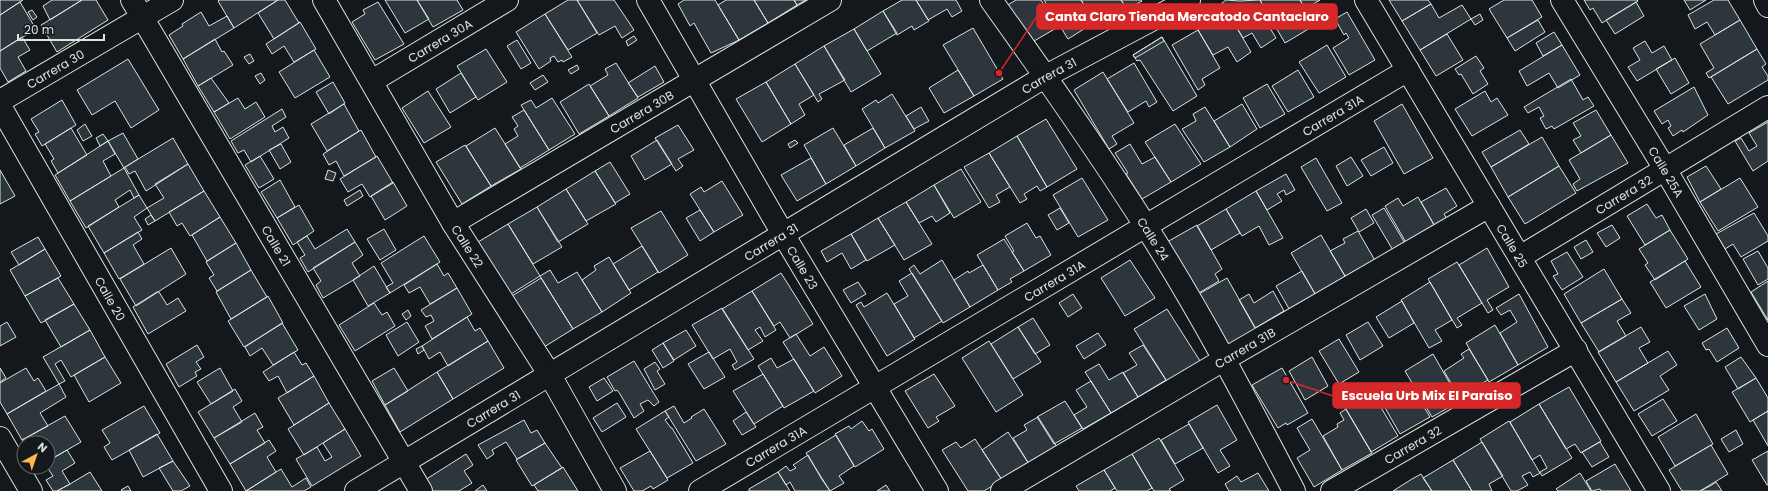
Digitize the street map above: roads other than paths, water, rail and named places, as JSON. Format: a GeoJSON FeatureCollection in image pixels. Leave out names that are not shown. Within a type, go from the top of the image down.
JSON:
{"type":"FeatureCollection","features":[{"type":"Feature","properties":{"kind":"street","name":"Carrera 30"},"geometry":{"type":"LineString","coordinates":[[0,101],[137,9],[172,0]]}},
{"type":"Feature","properties":{"kind":"street","name":"Calle 22"},"geometry":{"type":"LineString","coordinates":[[324,0],[372,80],[453,223],[550,375],[615,491]]}},
{"type":"Feature","properties":{"kind":"street","name":"Carrera 30A"},"geometry":{"type":"LineString","coordinates":[[372,80],[507,0]]}},
{"type":"Feature","properties":{"kind":"street","name":"Calle 23"},"geometry":{"type":"LineString","coordinates":[[648,0],[784,234],[937,491]]}},
{"type":"Feature","properties":{"kind":"street","name":"Carrera 30B"},"geometry":{"type":"LineString","coordinates":[[453,223],[830,0]]}},
{"type":"Feature","properties":{"kind":"street","name":"Calle 24"},"geometry":{"type":"LineString","coordinates":[[991,0],[1046,76],[1145,225],[1225,359],[1294,491]]}},
{"type":"Feature","properties":{"kind":"street","name":"Carrera 31"},"geometry":{"type":"LineString","coordinates":[[356,491],[1046,76],[1189,0]]}},
{"type":"Feature","properties":{"kind":"street","name":"Calle 25"},"geometry":{"type":"LineString","coordinates":[[1366,0],[1659,491]]}},
{"type":"Feature","properties":{"kind":"street","name":"Calle 25A"},"geometry":{"type":"LineString","coordinates":[[1562,0],[1665,169],[1768,345]]}},
{"type":"Feature","properties":{"kind":"street"},"geometry":{"type":"LineString","coordinates":[[1765,0],[1768,6]]}},
{"type":"Feature","properties":{"kind":"street","name":"Calle 21"},"geometry":{"type":"LineString","coordinates":[[137,9],[421,491]]}},
{"type":"Feature","properties":{"kind":"street","name":"Carrera 31A"},"geometry":{"type":"LineString","coordinates":[[700,491],[1408,70]]}},
{"type":"Feature","properties":{"kind":"street","name":"Calle 20"},"geometry":{"type":"LineString","coordinates":[[0,106],[221,491]]}},
{"type":"Feature","properties":{"kind":"street","name":"Carrera 32"},"geometry":{"type":"LineString","coordinates":[[1520,256],[1768,108]]}},
{"type":"Feature","properties":{"kind":"street","name":"Carrera 31B"},"geometry":{"type":"LineString","coordinates":[[1002,491],[1225,359],[1489,206]]}},
{"type":"Feature","properties":{"kind":"street","name":"Carrera 32"},"geometry":{"type":"LineString","coordinates":[[1332,491],[1576,350]]}},
{"type":"Feature","properties":{"kind":"street"},"geometry":{"type":"LineString","coordinates":[[0,438],[31,491]]}},
{"type":"Feature","properties":{"kind":"place","name":"Canta Claro Tienda Mercatodo Cantaclaro"},"geometry":{"type":"Point","coordinates":[999,73]}},
{"type":"Feature","properties":{"kind":"place","name":"Escuela Urb Mix El Paraiso"},"geometry":{"type":"Point","coordinates":[1286,380]}}]}
